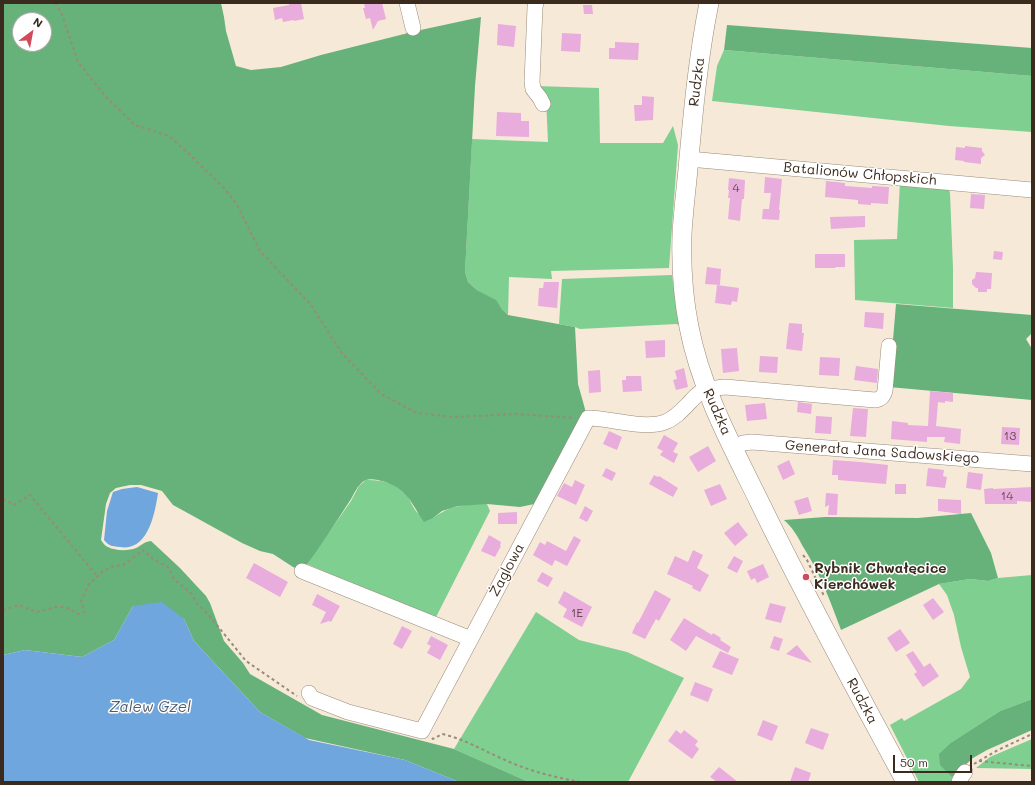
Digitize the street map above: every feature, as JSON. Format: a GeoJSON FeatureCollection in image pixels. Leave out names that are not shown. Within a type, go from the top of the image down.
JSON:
{"type":"FeatureCollection","features":[{"type":"Feature","properties":{"kind":"main road","name":"Rudzka"},"geometry":{"type":"LineString","coordinates":[[706,4],[698,67],[682,234],[683,284],[687,314],[697,360],[707,390],[733,448],[806,595],[906,782]]}},
{"type":"Feature","properties":{"kind":"street"},"geometry":{"type":"LineString","coordinates":[[407,3],[413,28]]}},
{"type":"Feature","properties":{"kind":"street"},"geometry":{"type":"LineString","coordinates":[[536,3],[532,82],[533,89],[543,104]]}},
{"type":"Feature","properties":{"kind":"street","name":"Batalionów Chłopskich"},"geometry":{"type":"LineString","coordinates":[[689,159],[1032,190]]}},
{"type":"Feature","properties":{"kind":"street"},"geometry":{"type":"LineString","coordinates":[[588,418],[598,418],[633,424],[655,425],[666,422],[675,417],[699,393],[725,387],[875,400],[881,398],[885,391],[889,346]]}},
{"type":"Feature","properties":{"kind":"street","name":"Żaglowa"},"geometry":{"type":"LineString","coordinates":[[304,695],[348,712],[422,731],[588,418]]}},
{"type":"Feature","properties":{"kind":"street","name":"Generała Jana Sadowskiego"},"geometry":{"type":"LineString","coordinates":[[733,448],[743,443],[752,442],[1032,464]]}},
{"type":"Feature","properties":{"kind":"street"},"geometry":{"type":"LineString","coordinates":[[302,571],[471,639]]}},
{"type":"Feature","properties":{"kind":"path"},"geometry":{"type":"LineString","coordinates":[[55,3],[61,12],[78,62],[106,97],[135,125],[169,136],[188,152],[223,187],[236,203],[260,251],[311,305],[341,352],[381,394],[417,413],[453,417],[518,414],[588,418]]}},
{"type":"Feature","properties":{"kind":"path"},"geometry":{"type":"LineString","coordinates":[[3,498],[14,505],[30,495],[97,576]]}},
{"type":"Feature","properties":{"kind":"path"},"geometry":{"type":"LineString","coordinates":[[3,610],[19,605],[37,612],[56,607],[65,607],[79,614],[84,612],[81,601],[89,584],[103,571],[114,566],[123,565],[143,550],[154,559],[168,567],[174,579],[191,593],[196,602],[246,661],[304,695]]}},
{"type":"Feature","properties":{"kind":"path"},"geometry":{"type":"LineString","coordinates":[[426,737],[433,739],[442,734],[454,737],[537,772],[580,782]]}},
{"type":"Feature","properties":{"kind":"path"},"geometry":{"type":"LineString","coordinates":[[962,777],[978,761],[1032,734]]}},
{"type":"Feature","properties":{"kind":"path"},"geometry":{"type":"LineString","coordinates":[[978,761],[1032,766]]}},
{"type":"Feature","properties":{"kind":"green space"},"geometry":{"type":"Polygon","coordinates":[[[3,3],[221,3],[226,31],[236,66],[251,70],[281,67],[321,55],[416,31],[481,17],[475,86],[465,272],[468,282],[477,290],[496,300],[508,315],[575,327],[578,384],[585,409],[585,418],[539,503],[520,507],[487,504],[458,506],[442,511],[433,518],[424,522],[402,491],[391,484],[369,479],[358,487],[302,571],[273,554],[260,551],[242,543],[173,505],[162,491],[141,485],[130,485],[116,488],[110,493],[106,504],[101,540],[107,547],[122,550],[130,550],[151,541],[180,568],[206,596],[224,641],[243,663],[250,674],[322,715],[454,749],[529,782],[459,782],[405,760],[305,738],[260,712],[194,641],[184,619],[133,606],[114,640],[82,657],[25,650],[3,655],[3,3]]]}},
{"type":"Feature","properties":{"kind":"green space"},"geometry":{"type":"Polygon","coordinates":[[[727,25],[1032,48],[1032,76],[724,50],[727,25]]]}},
{"type":"Feature","properties":{"kind":"green space"},"geometry":{"type":"Polygon","coordinates":[[[724,50],[1032,76],[1032,132],[949,126],[712,101],[717,66],[724,50]]]}},
{"type":"Feature","properties":{"kind":"green space"},"geometry":{"type":"Polygon","coordinates":[[[535,86],[599,88],[600,143],[663,143],[673,126],[678,145],[669,268],[551,271],[552,279],[509,277],[508,315],[495,300],[477,290],[468,282],[465,272],[472,139],[548,142],[546,98],[535,86]]]}},
{"type":"Feature","properties":{"kind":"green space"},"geometry":{"type":"Polygon","coordinates":[[[900,182],[948,187],[950,193],[953,308],[855,300],[854,240],[897,239],[900,182]]]}},
{"type":"Feature","properties":{"kind":"green space"},"geometry":{"type":"Polygon","coordinates":[[[672,275],[679,325],[580,329],[559,324],[562,279],[672,275]]]}},
{"type":"Feature","properties":{"kind":"green space"},"geometry":{"type":"Polygon","coordinates":[[[896,304],[1032,315],[1032,333],[1026,339],[1032,349],[1032,400],[889,387],[896,304]]]}},
{"type":"Feature","properties":{"kind":"green space"},"geometry":{"type":"Polygon","coordinates":[[[366,480],[395,485],[404,492],[418,513],[433,518],[446,510],[458,506],[487,504],[490,511],[435,619],[307,564],[351,501],[359,486],[366,480]]]}},
{"type":"Feature","properties":{"kind":"green space"},"geometry":{"type":"Polygon","coordinates":[[[971,513],[991,553],[998,578],[988,581],[970,579],[939,584],[841,630],[814,565],[796,535],[784,520],[825,517],[918,518],[971,513]]]}},
{"type":"Feature","properties":{"kind":"green space"},"geometry":{"type":"Polygon","coordinates":[[[1032,575],[1032,699],[1000,711],[952,742],[952,777],[960,771],[951,782],[919,782],[890,725],[902,718],[904,721],[961,689],[970,677],[961,647],[954,615],[947,595],[939,584],[970,579],[988,581],[998,578],[1032,575]]]}},
{"type":"Feature","properties":{"kind":"green space"},"geometry":{"type":"Polygon","coordinates":[[[536,612],[579,640],[627,652],[684,678],[628,782],[529,782],[454,749],[536,612]]]}},
{"type":"Feature","properties":{"kind":"green space"},"geometry":{"type":"Polygon","coordinates":[[[1032,699],[1032,730],[987,750],[973,758],[952,777],[940,765],[939,754],[952,742],[1000,711],[1032,699]]]}},
{"type":"Feature","properties":{"kind":"green space"},"geometry":{"type":"Polygon","coordinates":[[[1032,739],[1032,769],[976,768],[990,757],[1032,739]]]}},
{"type":"Feature","properties":{"kind":"water"},"geometry":{"type":"Polygon","coordinates":[[[137,487],[158,493],[155,511],[148,529],[144,537],[130,547],[110,545],[104,540],[107,511],[113,492],[137,487]]]}},
{"type":"Feature","properties":{"kind":"water","name":"Zalew Gzel"},"geometry":{"type":"Polygon","coordinates":[[[162,602],[184,619],[194,641],[260,712],[309,740],[405,760],[459,782],[3,782],[3,655],[25,650],[82,657],[114,640],[133,606],[162,602]]]}},
{"type":"Feature","properties":{"kind":"building"},"geometry":{"type":"Polygon","coordinates":[[[289,3],[301,3],[304,19],[283,22],[282,18],[275,20],[273,8],[289,5],[289,3]]]}},
{"type":"Feature","properties":{"kind":"building"},"geometry":{"type":"Polygon","coordinates":[[[364,3],[382,3],[386,19],[378,21],[373,30],[370,18],[366,19],[363,8],[365,8],[364,3]]]}},
{"type":"Feature","properties":{"kind":"building"},"geometry":{"type":"Polygon","coordinates":[[[583,5],[592,5],[593,14],[584,14],[583,5]]]}},
{"type":"Feature","properties":{"kind":"building"},"geometry":{"type":"Polygon","coordinates":[[[498,24],[516,26],[514,47],[497,45],[498,24]]]}},
{"type":"Feature","properties":{"kind":"building"},"geometry":{"type":"Polygon","coordinates":[[[562,33],[581,34],[580,52],[561,51],[562,33]]]}},
{"type":"Feature","properties":{"kind":"building"},"geometry":{"type":"Polygon","coordinates":[[[615,42],[639,43],[638,60],[609,59],[609,48],[615,48],[615,42]]]}},
{"type":"Feature","properties":{"kind":"building"},"geometry":{"type":"Polygon","coordinates":[[[642,96],[654,97],[653,120],[635,121],[634,105],[642,105],[642,96]]]}},
{"type":"Feature","properties":{"kind":"building"},"geometry":{"type":"Polygon","coordinates":[[[497,112],[521,113],[521,121],[529,121],[529,137],[496,136],[497,112]]]}},
{"type":"Feature","properties":{"kind":"building"},"geometry":{"type":"Polygon","coordinates":[[[965,146],[982,148],[985,155],[981,158],[981,164],[955,160],[956,147],[965,148],[965,146]]]}},
{"type":"Feature","properties":{"kind":"building"},"geometry":{"type":"Polygon","coordinates":[[[765,177],[782,179],[779,220],[762,219],[763,209],[769,209],[771,193],[764,193],[765,177]]]}},
{"type":"Feature","properties":{"kind":"building"},"geometry":{"type":"Polygon","coordinates":[[[729,178],[745,180],[744,199],[742,199],[740,221],[728,219],[730,198],[728,198],[729,178]]]}},
{"type":"Feature","properties":{"kind":"building"},"geometry":{"type":"Polygon","coordinates":[[[826,181],[845,183],[845,186],[872,188],[872,186],[889,187],[888,204],[858,204],[858,200],[825,197],[826,181]]]}},
{"type":"Feature","properties":{"kind":"building"},"geometry":{"type":"Polygon","coordinates":[[[971,194],[985,195],[984,209],[970,208],[971,194]]]}},
{"type":"Feature","properties":{"kind":"building"},"geometry":{"type":"Polygon","coordinates":[[[865,216],[865,227],[831,229],[830,217],[865,216]]]}},
{"type":"Feature","properties":{"kind":"building"},"geometry":{"type":"Polygon","coordinates":[[[994,251],[1003,252],[1002,260],[993,259],[994,251]]]}},
{"type":"Feature","properties":{"kind":"building"},"geometry":{"type":"Polygon","coordinates":[[[815,254],[845,254],[845,267],[815,268],[815,254]]]}},
{"type":"Feature","properties":{"kind":"building"},"geometry":{"type":"Polygon","coordinates":[[[707,267],[721,269],[720,285],[705,284],[707,267]]]}},
{"type":"Feature","properties":{"kind":"building"},"geometry":{"type":"Polygon","coordinates":[[[976,272],[992,273],[991,289],[987,289],[987,292],[978,292],[978,288],[972,284],[972,280],[975,278],[976,272]]]}},
{"type":"Feature","properties":{"kind":"building"},"geometry":{"type":"Polygon","coordinates":[[[544,282],[559,282],[557,308],[538,306],[539,288],[543,288],[544,282]]]}},
{"type":"Feature","properties":{"kind":"building"},"geometry":{"type":"Polygon","coordinates":[[[717,285],[739,288],[737,302],[732,301],[731,305],[715,303],[717,285]]]}},
{"type":"Feature","properties":{"kind":"building"},"geometry":{"type":"Polygon","coordinates":[[[865,312],[884,313],[883,329],[864,327],[865,312]]]}},
{"type":"Feature","properties":{"kind":"building"},"geometry":{"type":"Polygon","coordinates":[[[789,323],[802,324],[802,333],[804,333],[802,351],[786,349],[789,323]]]}},
{"type":"Feature","properties":{"kind":"building"},"geometry":{"type":"Polygon","coordinates":[[[665,340],[665,357],[646,358],[645,341],[665,340]]]}},
{"type":"Feature","properties":{"kind":"building"},"geometry":{"type":"Polygon","coordinates":[[[737,348],[739,371],[723,373],[721,349],[737,348]]]}},
{"type":"Feature","properties":{"kind":"building"},"geometry":{"type":"Polygon","coordinates":[[[760,356],[778,357],[777,373],[759,372],[760,356]]]}},
{"type":"Feature","properties":{"kind":"building"},"geometry":{"type":"Polygon","coordinates":[[[820,357],[840,358],[839,376],[819,375],[820,357]]]}},
{"type":"Feature","properties":{"kind":"building"},"geometry":{"type":"Polygon","coordinates":[[[856,366],[878,369],[877,383],[854,380],[856,366]]]}},
{"type":"Feature","properties":{"kind":"building"},"geometry":{"type":"Polygon","coordinates":[[[684,368],[688,387],[676,390],[673,380],[677,379],[675,371],[684,368]]]}},
{"type":"Feature","properties":{"kind":"building"},"geometry":{"type":"Polygon","coordinates":[[[600,370],[601,392],[589,393],[588,371],[600,370]]]}},
{"type":"Feature","properties":{"kind":"building"},"geometry":{"type":"Polygon","coordinates":[[[626,376],[641,376],[642,391],[623,392],[622,380],[626,380],[626,376]]]}},
{"type":"Feature","properties":{"kind":"building"},"geometry":{"type":"Polygon","coordinates":[[[930,391],[953,393],[953,402],[938,402],[936,426],[961,429],[960,444],[944,442],[945,437],[927,437],[927,442],[891,439],[892,421],[908,423],[908,425],[928,426],[930,391]]]}},
{"type":"Feature","properties":{"kind":"building"},"geometry":{"type":"Polygon","coordinates":[[[798,402],[812,404],[811,414],[797,412],[798,402]]]}},
{"type":"Feature","properties":{"kind":"building"},"geometry":{"type":"Polygon","coordinates":[[[765,403],[767,419],[747,421],[745,405],[765,403]]]}},
{"type":"Feature","properties":{"kind":"building"},"geometry":{"type":"Polygon","coordinates":[[[853,408],[868,409],[866,437],[850,436],[853,408]]]}},
{"type":"Feature","properties":{"kind":"building"},"geometry":{"type":"Polygon","coordinates":[[[816,416],[832,417],[831,434],[815,433],[816,416]]]}},
{"type":"Feature","properties":{"kind":"building"},"geometry":{"type":"Polygon","coordinates":[[[1002,427],[1020,428],[1019,445],[1001,444],[1002,427]]]}},
{"type":"Feature","properties":{"kind":"building"},"geometry":{"type":"Polygon","coordinates":[[[609,431],[622,437],[617,450],[603,444],[609,431]]]}},
{"type":"Feature","properties":{"kind":"building"},"geometry":{"type":"Polygon","coordinates":[[[664,435],[678,443],[673,452],[678,454],[674,463],[660,455],[663,451],[657,448],[664,435]]]}},
{"type":"Feature","properties":{"kind":"building"},"geometry":{"type":"Polygon","coordinates":[[[708,446],[716,461],[698,472],[689,457],[708,446]]]}},
{"type":"Feature","properties":{"kind":"building"},"geometry":{"type":"Polygon","coordinates":[[[789,460],[795,474],[783,480],[777,466],[789,460]]]}},
{"type":"Feature","properties":{"kind":"building"},"geometry":{"type":"Polygon","coordinates":[[[833,460],[888,465],[886,484],[838,480],[838,475],[832,475],[833,460]]]}},
{"type":"Feature","properties":{"kind":"building"},"geometry":{"type":"Polygon","coordinates":[[[606,468],[616,473],[612,481],[602,476],[606,468]]]}},
{"type":"Feature","properties":{"kind":"building"},"geometry":{"type":"Polygon","coordinates":[[[928,468],[944,470],[943,476],[947,477],[945,488],[926,486],[928,468]]]}},
{"type":"Feature","properties":{"kind":"building"},"geometry":{"type":"Polygon","coordinates":[[[968,472],[983,474],[981,490],[966,488],[968,472]]]}},
{"type":"Feature","properties":{"kind":"building"},"geometry":{"type":"Polygon","coordinates":[[[654,475],[659,476],[678,488],[673,497],[649,484],[654,475]]]}},
{"type":"Feature","properties":{"kind":"building"},"geometry":{"type":"Polygon","coordinates":[[[575,480],[585,485],[576,505],[557,496],[564,483],[572,487],[575,480]]]}},
{"type":"Feature","properties":{"kind":"building"},"geometry":{"type":"Polygon","coordinates":[[[720,484],[727,499],[711,506],[704,490],[720,484]]]}},
{"type":"Feature","properties":{"kind":"building"},"geometry":{"type":"Polygon","coordinates":[[[895,484],[906,484],[906,494],[895,494],[895,484]]]}},
{"type":"Feature","properties":{"kind":"building"},"geometry":{"type":"Polygon","coordinates":[[[1032,487],[1032,502],[1017,501],[1017,504],[985,504],[984,489],[1032,487]]]}},
{"type":"Feature","properties":{"kind":"building"},"geometry":{"type":"Polygon","coordinates":[[[826,493],[838,494],[837,515],[828,515],[829,505],[825,507],[826,493]]]}},
{"type":"Feature","properties":{"kind":"building"},"geometry":{"type":"Polygon","coordinates":[[[808,497],[812,511],[799,515],[794,501],[808,497]]]}},
{"type":"Feature","properties":{"kind":"building"},"geometry":{"type":"Polygon","coordinates":[[[938,499],[961,500],[961,514],[938,511],[938,499]]]}},
{"type":"Feature","properties":{"kind":"building"},"geometry":{"type":"Polygon","coordinates":[[[585,506],[593,511],[587,522],[579,518],[585,506]]]}},
{"type":"Feature","properties":{"kind":"building"},"geometry":{"type":"Polygon","coordinates":[[[517,512],[517,524],[498,524],[498,513],[517,512]]]}},
{"type":"Feature","properties":{"kind":"building"},"geometry":{"type":"Polygon","coordinates":[[[738,522],[748,535],[735,546],[724,533],[738,522]]]}},
{"type":"Feature","properties":{"kind":"building"},"geometry":{"type":"Polygon","coordinates":[[[489,535],[501,542],[501,546],[495,557],[481,551],[489,535]]]}},
{"type":"Feature","properties":{"kind":"building"},"geometry":{"type":"Polygon","coordinates":[[[574,536],[581,540],[567,566],[555,560],[552,566],[533,555],[540,542],[545,545],[547,541],[566,551],[574,536]]]}},
{"type":"Feature","properties":{"kind":"building"},"geometry":{"type":"Polygon","coordinates":[[[693,550],[703,555],[697,568],[709,575],[700,592],[692,588],[693,586],[667,574],[675,556],[688,562],[693,550]]]}},
{"type":"Feature","properties":{"kind":"building"},"geometry":{"type":"Polygon","coordinates":[[[734,556],[743,561],[737,573],[727,568],[734,556]]]}},
{"type":"Feature","properties":{"kind":"building"},"geometry":{"type":"Polygon","coordinates":[[[254,563],[288,582],[280,597],[246,578],[254,563]]]}},
{"type":"Feature","properties":{"kind":"building"},"geometry":{"type":"Polygon","coordinates":[[[763,564],[769,577],[757,583],[755,578],[751,580],[747,571],[763,564]]]}},
{"type":"Feature","properties":{"kind":"building"},"geometry":{"type":"Polygon","coordinates":[[[542,572],[553,578],[548,587],[537,581],[542,572]]]}},
{"type":"Feature","properties":{"kind":"building"},"geometry":{"type":"Polygon","coordinates":[[[655,590],[671,599],[659,621],[656,619],[645,639],[632,633],[655,590]]]}},
{"type":"Feature","properties":{"kind":"building"},"geometry":{"type":"Polygon","coordinates":[[[564,591],[592,607],[582,627],[563,617],[567,609],[558,603],[564,591]]]}},
{"type":"Feature","properties":{"kind":"building"},"geometry":{"type":"Polygon","coordinates":[[[317,594],[340,606],[331,622],[329,621],[320,624],[326,612],[312,605],[317,594]]]}},
{"type":"Feature","properties":{"kind":"building"},"geometry":{"type":"Polygon","coordinates":[[[933,598],[944,612],[933,620],[923,605],[933,598]]]}},
{"type":"Feature","properties":{"kind":"building"},"geometry":{"type":"Polygon","coordinates":[[[770,603],[786,607],[781,623],[765,619],[770,603]]]}},
{"type":"Feature","properties":{"kind":"building"},"geometry":{"type":"Polygon","coordinates":[[[684,618],[712,635],[713,633],[721,638],[720,640],[731,647],[728,653],[696,636],[686,651],[670,640],[684,618]]]}},
{"type":"Feature","properties":{"kind":"building"},"geometry":{"type":"Polygon","coordinates":[[[402,626],[412,631],[402,649],[393,644],[402,626]]]}},
{"type":"Feature","properties":{"kind":"building"},"geometry":{"type":"Polygon","coordinates":[[[900,629],[910,643],[896,652],[887,638],[900,629]]]}},
{"type":"Feature","properties":{"kind":"building"},"geometry":{"type":"Polygon","coordinates":[[[431,636],[448,645],[440,660],[427,653],[431,646],[427,644],[431,636]]]}},
{"type":"Feature","properties":{"kind":"building"},"geometry":{"type":"Polygon","coordinates":[[[774,636],[783,639],[779,651],[770,648],[774,636]]]}},
{"type":"Feature","properties":{"kind":"building"},"geometry":{"type":"Polygon","coordinates":[[[797,645],[812,663],[786,654],[797,645]]]}},
{"type":"Feature","properties":{"kind":"building"},"geometry":{"type":"Polygon","coordinates":[[[720,651],[739,659],[732,675],[712,667],[720,651]]]}},
{"type":"Feature","properties":{"kind":"building"},"geometry":{"type":"Polygon","coordinates":[[[913,651],[924,667],[930,663],[939,676],[923,687],[914,674],[917,672],[906,655],[913,651]]]}},
{"type":"Feature","properties":{"kind":"building"},"geometry":{"type":"Polygon","coordinates":[[[695,682],[713,689],[708,702],[690,695],[695,682]]]}},
{"type":"Feature","properties":{"kind":"building"},"geometry":{"type":"Polygon","coordinates":[[[763,720],[778,726],[772,741],[757,735],[763,720]]]}},
{"type":"Feature","properties":{"kind":"building"},"geometry":{"type":"Polygon","coordinates":[[[811,728],[829,734],[823,750],[805,743],[811,728]]]}},
{"type":"Feature","properties":{"kind":"building"},"geometry":{"type":"Polygon","coordinates":[[[676,730],[681,734],[684,730],[698,741],[695,745],[699,749],[692,759],[668,741],[676,730]]]}},
{"type":"Feature","properties":{"kind":"building"},"geometry":{"type":"Polygon","coordinates":[[[719,767],[738,782],[717,782],[710,777],[719,767]]]}},
{"type":"Feature","properties":{"kind":"building"},"geometry":{"type":"Polygon","coordinates":[[[795,767],[811,773],[808,782],[790,782],[795,767]]]}},
{"type":"Feature","properties":{"kind":"place","name":"Rybnik Chwałęcice Kierchówek"},"geometry":{"type":"Point","coordinates":[806,577]}}]}
